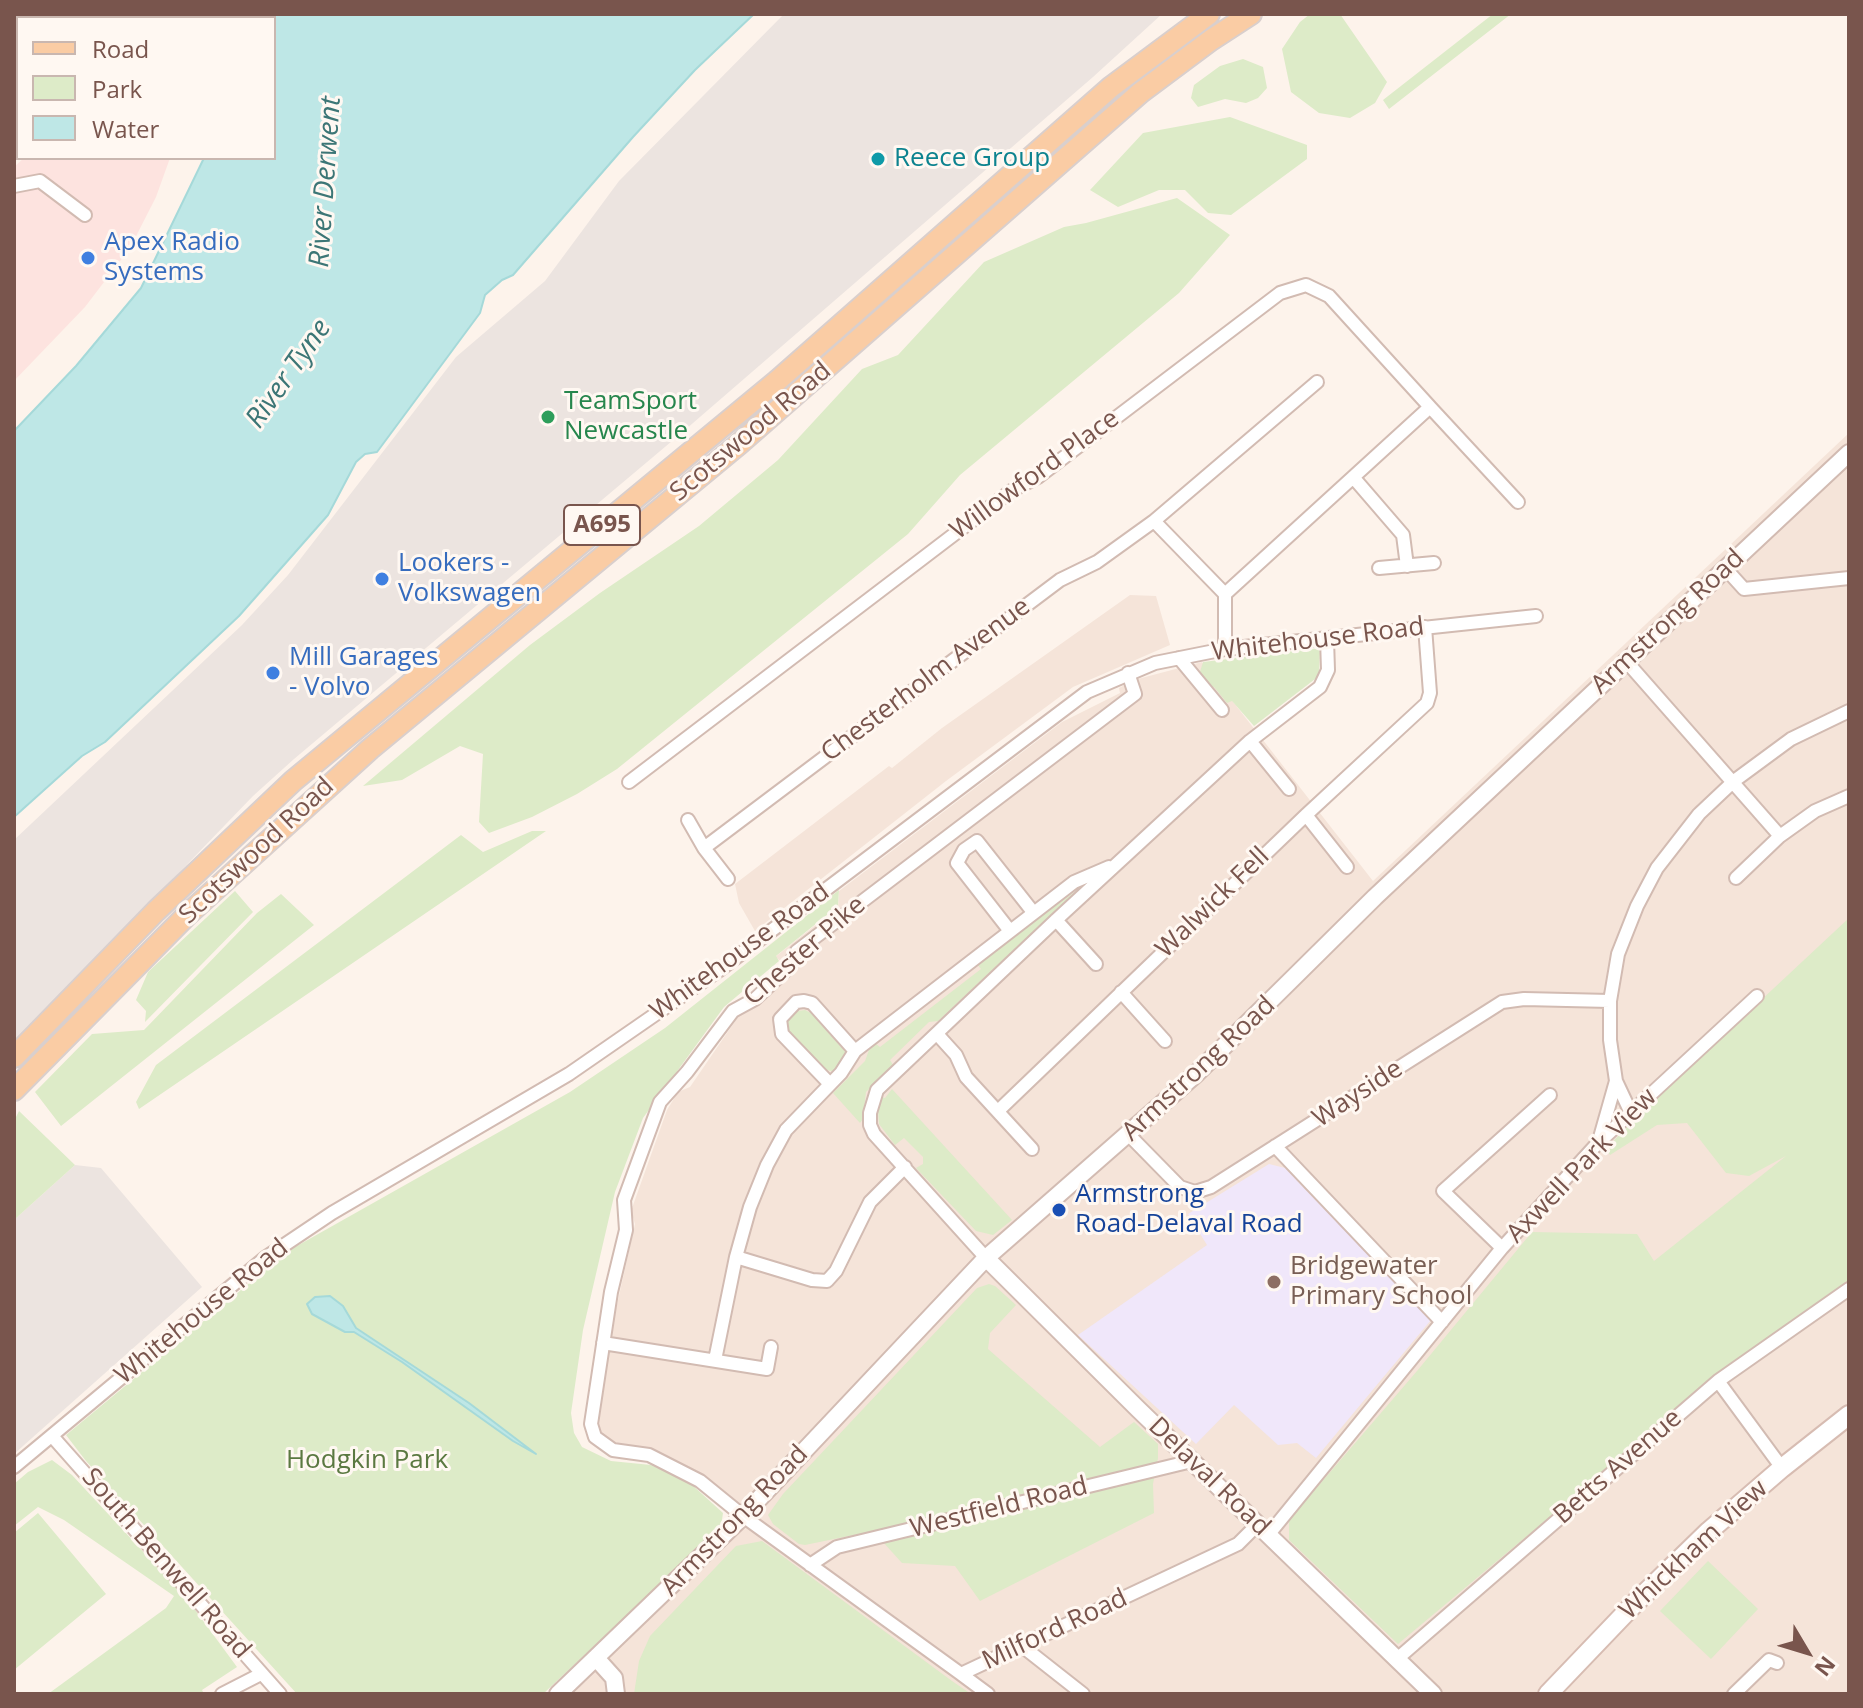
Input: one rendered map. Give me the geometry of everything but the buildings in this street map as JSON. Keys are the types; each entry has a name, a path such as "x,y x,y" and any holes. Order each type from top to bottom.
{"main road":[{"name":"Scotswood Road","path":"14,1057 156,911 293,781 777,381 1111,87 1209,14"},
{"name":"Scotswood Road","path":"14,1090 187,915 370,749 759,427 1130,101 1178,63 1251,14"},
{"name":"Whickham View","path":"1548,1694 1646,1591 1709,1531 1849,1415"}],"street":[{"path":"14,186 40,181 85,215"},
{"name":"Willowford Place","path":"629,782 1011,491 1038,477 1280,293 1306,285 1329,296 1518,502"},
{"name":"Chesterholm Avenue","path":"704,848 1060,580 1097,562 1154,521 1317,382"},
{"path":"1225,594 1430,407"},
{"name":"Armstrong Road","path":"558,1694 743,1516 986,1258 1196,1074 1375,897 1849,453"},
{"path":"1353,477 1403,535 1407,566"},
{"path":"1154,521 1225,594 1225,649"},
{"path":"1379,568 1434,563"},
{"path":"1725,568 1744,589 1849,578"},
{"name":"Whitehouse Road","path":"14,1467 265,1258 332,1213 569,1074 718,971 1087,692 1128,673 1225,649 1536,616"},
{"name":"Walwick Fell","path":"998,1111 1427,703 1430,693 1425,627"},
{"path":"986,1258 874,1134 870,1125 872,1100 884,1083 1250,741 1320,687 1328,670 1327,639"},
{"path":"1179,658 1222,710"},
{"path":"1626,661 1780,836"},
{"name":"Chester Pike","path":"743,1516 700,1481 649,1455 613,1450 595,1437 591,1424 611,1292 626,1230 624,1200 660,1102 733,1011 755,999 787,969 797,951 1135,694 1128,673"},
{"path":"1631,1113 1616,1081 1610,1040 1610,1001 1618,954 1637,906 1657,868 1699,814 1734,781 1791,739 1849,711"},
{"path":"1250,741 1289,789"},
{"path":"1736,878 1780,836 1815,811 1849,796"},
{"path":"1308,813 1347,867"},
{"path":"688,820 704,848 728,879"},
{"path":"1010,931 957,863 964,850 977,841 1033,912"},
{"path":"715,1360 736,1257 750,1207 786,1130 850,1063 855,1051 1074,882 1120,863"},
{"path":"1056,920 1096,964"},
{"path":"1121,992 1165,1041"},
{"name":"Axwell Park View","path":"1263,1529 1502,1248 1597,1144 1757,996"},
{"name":"Wayside","path":"1129,1135 1180,1187 1195,1192 1211,1187 1502,1002 1524,999 1610,1001"},
{"path":"829,1083 782,1034 780,1019 796,1002 812,1003 855,1051"},
{"path":"937,1034 956,1055 966,1077 1032,1149"},
{"path":"1597,1144 1616,1081"},
{"path":"1502,1248 1443,1191 1550,1095"},
{"path":"1275,1146 1442,1322"},
{"path":"736,1257 812,1280 827,1281 836,1271 870,1202 905,1167"},
{"name":"Delaval Road","path":"986,1258 1433,1694"},
{"name":"Betts Avenue","path":"1397,1659 1718,1381 1849,1289"},
{"path":"603,1343 767,1369 771,1347"},
{"path":"1718,1381 1782,1468"},
{"name":"South Benwell Road","path":"52,1436 280,1694"},
{"name":"Westfield Road","path":"810,1565 837,1547 1192,1461"},
{"name":"Milford Road","path":"743,1516 961,1674 1238,1544 1263,1529"},
{"path":"1022,1646 1083,1694"},
{"path":"596,1658 614,1678 616,1694"},
{"path":"1734,1694 1769,1660 1777,1663"},
{"path":"222,1694 261,1674"},
{"path":"961,1674 988,1694"}],"shaded area":[{"path":"784,14 1162,14 678,436 294,759 253,796 14,1044 14,840 242,625 288,575 456,357 545,281 619,181"},
{"path":"22,160 169,160 156,197 130,248 85,307 14,381 14,167"},
{"path":"1849,433 1849,1694 559,1694 739,1512 703,1478 650,1449 615,1443 601,1437 597,1427 612,1327 635,1224 631,1211 667,1110 678,1092 690,1087 740,1014 750,1009 794,970 775,957 838,907 839,891 1062,722 1120,693 1119,688 1134,680 1202,662 1373,881"},
{"path":"1130,595 1156,596 1170,645 1073,687 946,781 755,931 739,903 735,884 889,766 892,768 942,728"},
{"name":"Bridgewater Primary School","path":"1269,1164 1285,1168 1431,1320 1316,1458 1297,1443 1278,1445 1234,1405 1196,1444 1078,1335 1207,1245 1188,1214"},
{"path":"75,1165 101,1168 202,1287 14,1454 14,1220"}],"green space":[{"path":"153,14 230,14 230,16 151,16"},
{"path":"1310,14 1340,14 1387,82 1375,103 1350,118 1319,113 1291,92 1282,49 1300,22"},
{"path":"1493,14 1511,14 1389,109 1383,100"},
{"path":"16,51 14,115 14,52"},
{"path":"1243,59 1263,67 1267,88 1258,98 1246,103 1225,99 1198,107 1191,98 1194,85 1220,66"},
{"path":"1230,117 1307,145 1307,159 1231,215 1208,213 1185,190 1159,190 1118,207 1090,190 1143,133"},
{"path":"1177,198 1230,235 1179,293 960,475 908,534 617,769 532,817 489,833 479,822 483,754 460,746 402,780 363,786 530,645 699,526 778,460 862,369 898,355 984,262 1064,227"},
{"path":"1320,648 1319,676 1254,726 1232,701 1227,703 1199,675 1203,662"},
{"path":"532,831 546,831 139,1109 136,1102 156,1065 461,835 483,852"},
{"name":"Hodgkin Park","path":"839,890 838,906 776,956 779,961 724,1007 643,1118 615,1192 583,1330 571,1413 574,1433 582,1447 611,1461 651,1465 690,1483 723,1513 721,1527 543,1694 297,1694 66,1435 288,1251 570,1092 665,1028"},
{"path":"1077,890 938,1021 929,1022 890,1060 893,1065 866,1092 860,1123 833,1093 865,1061 869,1050 876,1044 880,1047 981,969 977,964"},
{"path":"235,891 253,912 145,1022 146,1011 136,1000 148,972"},
{"path":"281,894 314,925 61,1126 35,1092 92,1034 144,1030 257,913"},
{"path":"1849,918 1849,1281 1718,1376 1398,1644 1289,1540 1289,1520 1532,1232 1637,1234 1654,1261 1786,1156 1749,1176 1726,1173 1687,1123 1657,1125 1610,1155 1606,1149 1637,1116"},
{"path":"805,1010 848,1055 835,1072 823,1069 786,1030 785,1024 798,1011"},
{"path":"892,1089 1012,1220 993,1235 976,1231 916,1168 923,1164 923,1157 904,1138 895,1145 879,1124 878,1110 882,1097 885,1098"},
{"path":"19,1111 75,1165 14,1220 14,1121"},
{"path":"989,1284 1016,1305 990,1333 988,1349 1100,1447 1134,1422 1158,1444 1153,1484 1154,1513 980,1601 955,1566 902,1563 873,1531 805,1545 799,1544 773,1524 768,1515 783,1494 977,1288"},
{"path":"52,1460 72,1475 187,1599 237,1667 202,1690 204,1694 48,1694 166,1608 174,1596 64,1520 38,1507 14,1526 14,1484 28,1472"},
{"path":"38,1513 106,1594 14,1670 14,1533"},
{"path":"762,1541 971,1694 634,1694 639,1661 650,1636 736,1546"},
{"path":"1708,1561 1758,1609 1711,1659 1660,1611"}],"water":[{"path":"754,14 695,70 633,137 513,275 485,295 480,313 377,452 365,454 356,462 328,515 239,616 105,742 82,756 14,817 14,431 76,366 141,288 203,160 276,160 276,16 244,16"},
{"path":"330,1296 343,1306 356,1328 469,1403 536,1454 354,1332 345,1332 312,1314 307,1304 315,1297"}],"place":[{"name":"Reece Group","path":"878,159"},
{"name":"Apex Radio Systems","path":"88,258"},
{"name":"TeamSport Newcastle","path":"548,417"},
{"name":"Lookers - Volkswagen","path":"382,579"},
{"name":"Mill Garages - Volvo","path":"273,673"},
{"name":"Armstrong Road-Delaval Road","path":"1059,1210"},
{"name":"Bridgewater Primary School","path":"1274,1282"}],"water label":[{"name":"River Derwent","path":"326,182"},
{"name":"River Tyne","path":"289,374"}]}
